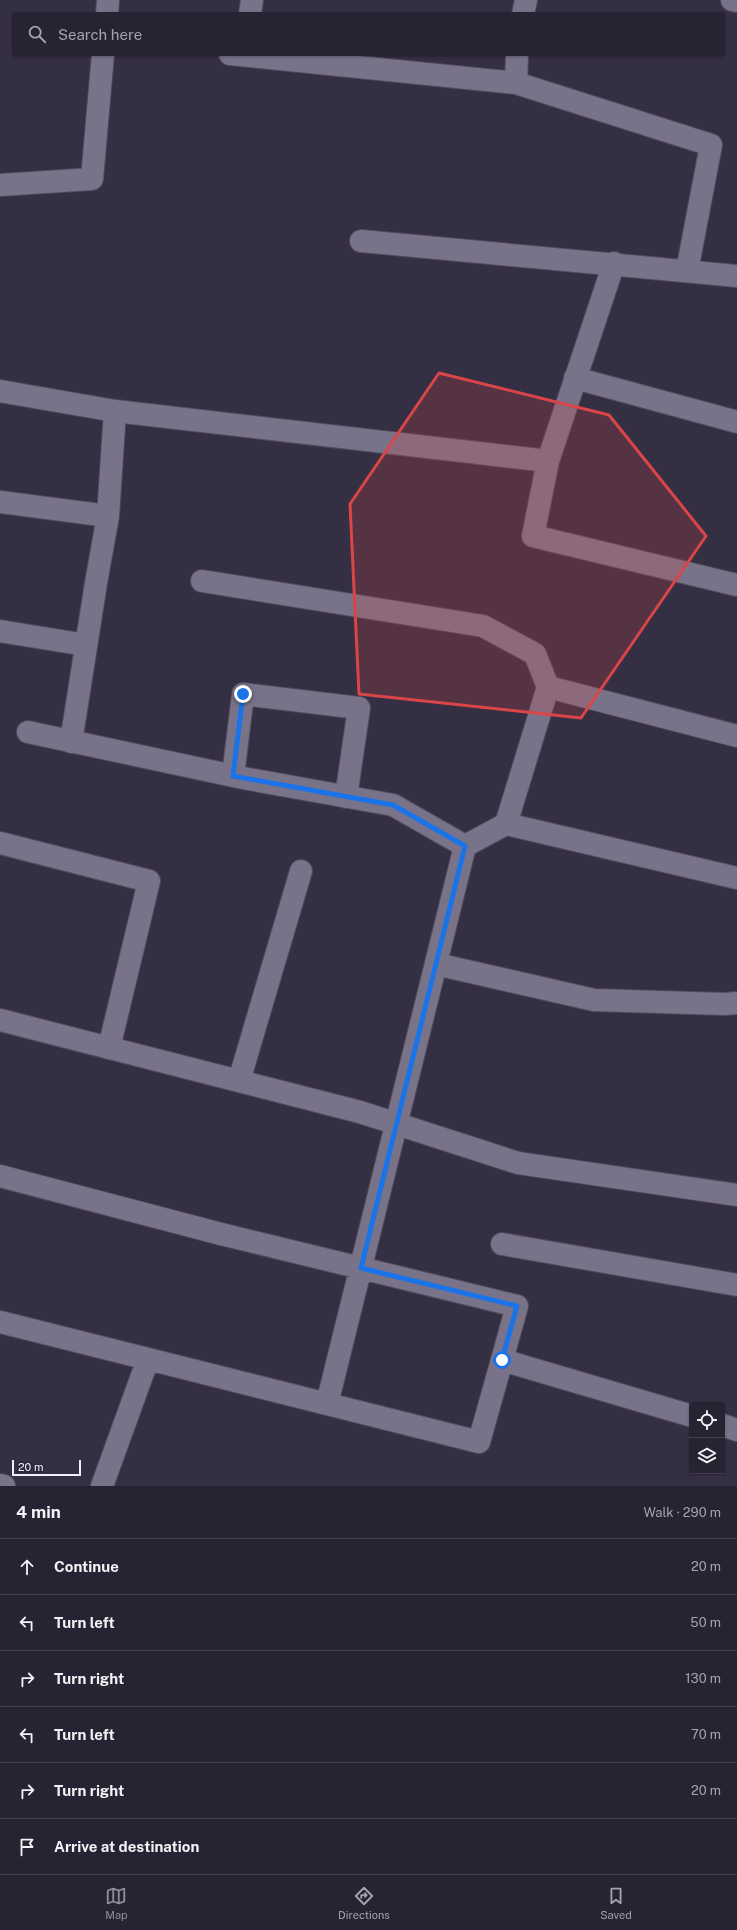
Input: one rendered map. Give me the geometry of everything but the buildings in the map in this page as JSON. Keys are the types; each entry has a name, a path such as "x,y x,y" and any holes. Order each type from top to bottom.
{"street":[{"path":"107,12 108,0"},
{"path":"250,12 252,0"},
{"path":"523,12 526,0"},
{"path":"732,0 737,1"},
{"path":"0,185 92,179 103,56"},
{"path":"257,56 516,84 711,145 687,270"},
{"path":"516,84 517,56"},
{"path":"361,241 614,263 737,276"},
{"path":"614,263 548,461 533,536 737,585"},
{"path":"575,378 737,422"},
{"path":"0,391 115,411 548,461"},
{"path":"71,742 108,516 115,411"},
{"path":"0,502 108,516"},
{"path":"202,581 483,626 535,654 548,687 506,824"},
{"path":"0,631 86,645"},
{"path":"548,687 737,736"},
{"path":"233,776 243,694 359,708 346,797"},
{"path":"28,732 233,776 393,805 465,846"},
{"path":"327,1404 465,846 506,824 737,878"},
{"path":"0,843 149,881 109,1048"},
{"path":"239,1081 301,871"},
{"path":"436,964 594,1000 725,1004 737,1003"},
{"path":"0,1020 360,1112 518,1164 737,1195"},
{"path":"0,1176 517,1306 479,1442 0,1322"},
{"path":"502,1244 737,1285"},
{"path":"102,1486 148,1359"},
{"path":"502,1360 689,1415"},
{"path":"725,1426 737,1430"},
{"path":"0,1485 4,1486"}],"highlighted area":[{"path":"439,373 609,415 706,536 581,718 359,694 350,504"}],"route":[{"path":"243,694 233,776 393,805 465,846 361,1268 517,1306 502,1360"}]}
